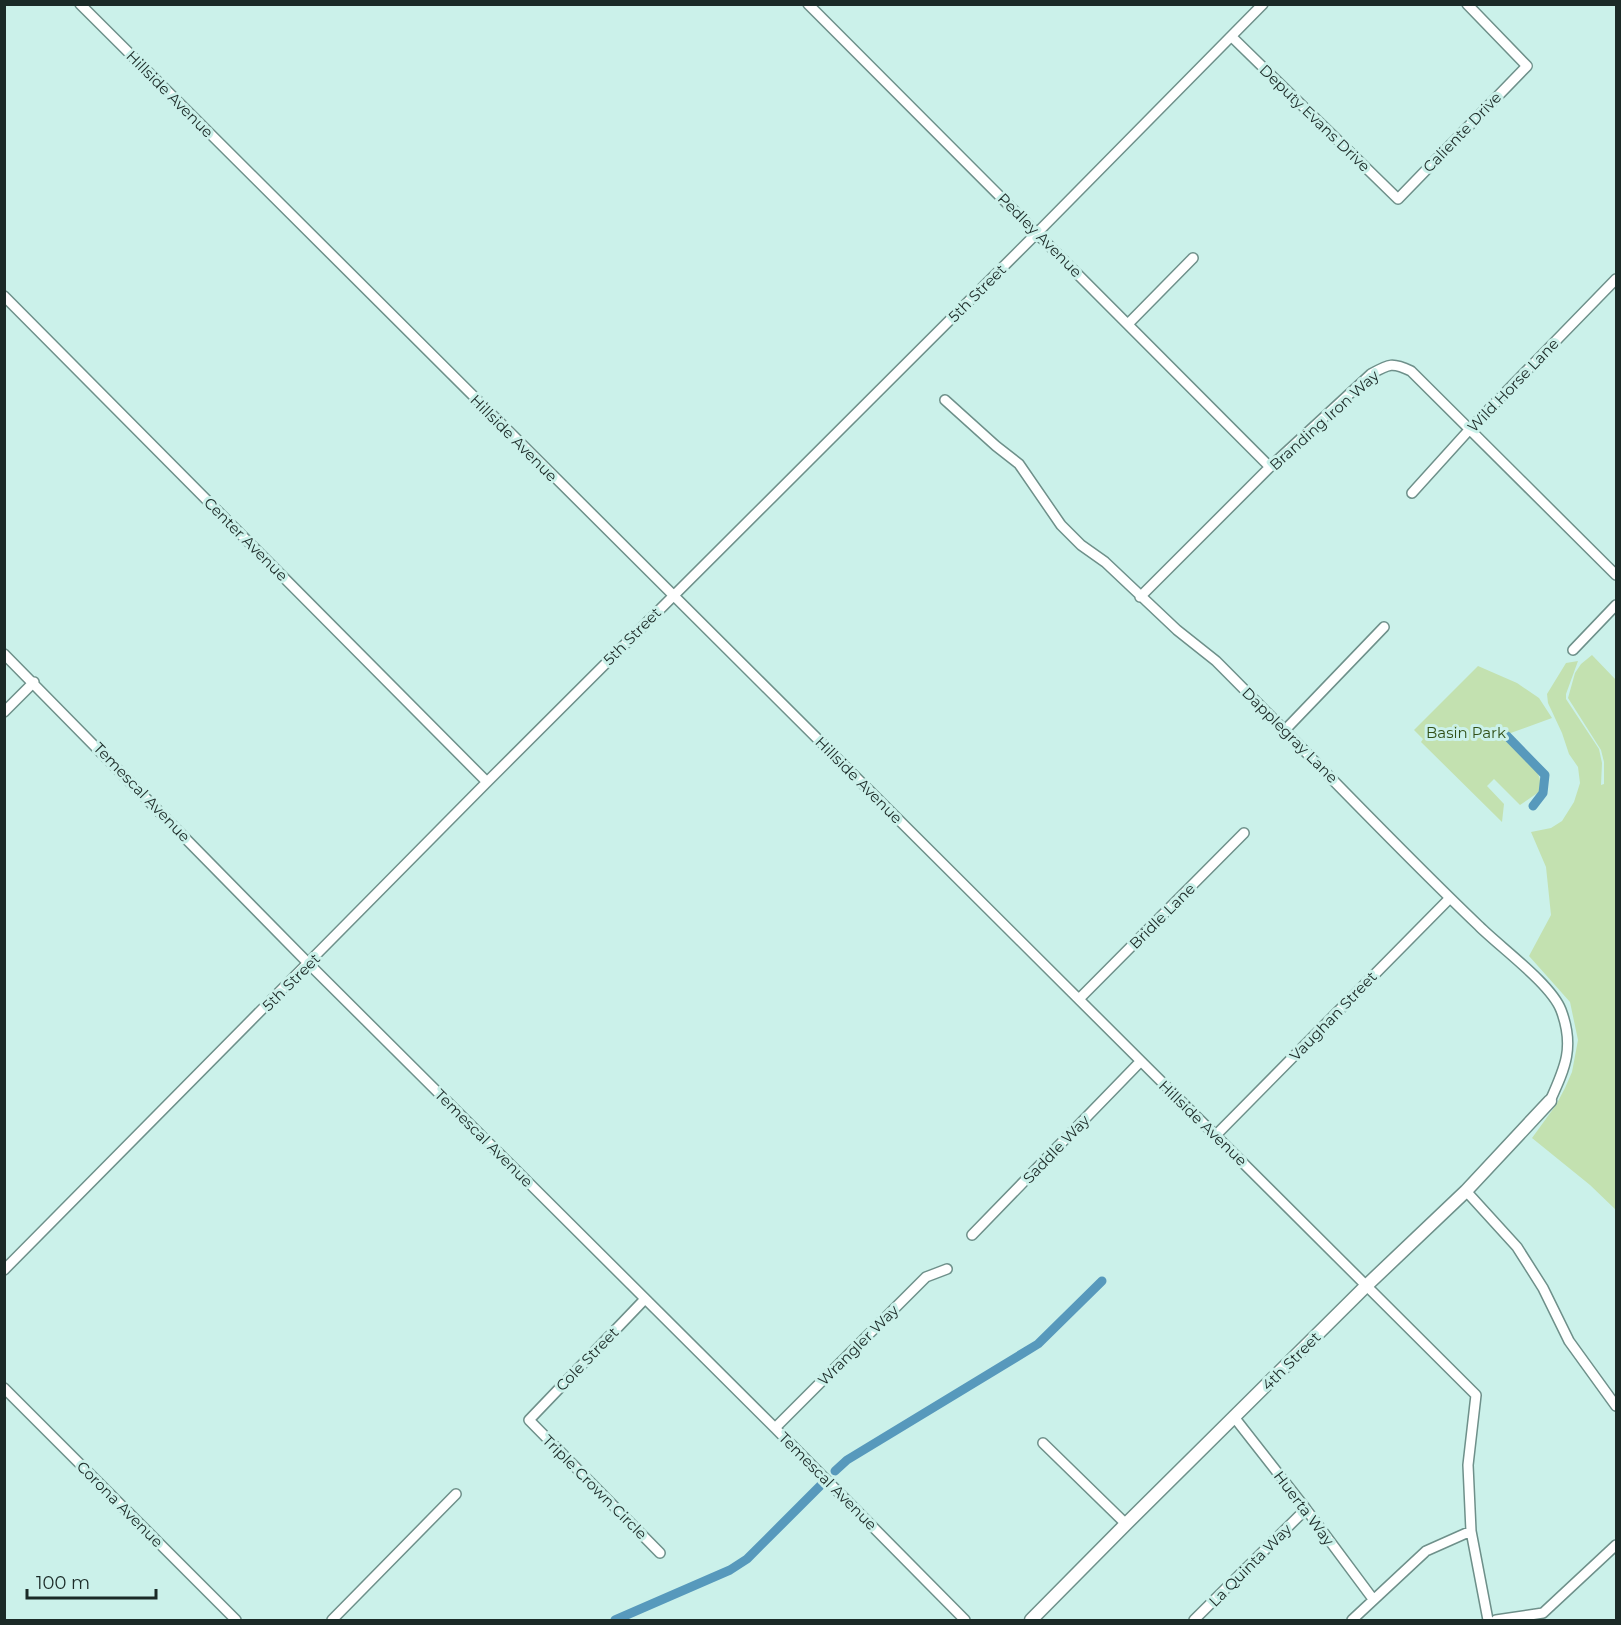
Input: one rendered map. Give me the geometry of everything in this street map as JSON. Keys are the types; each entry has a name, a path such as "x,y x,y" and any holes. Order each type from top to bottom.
{"street":[{"name":"Hillside Avenue","path":"80,4 1140,1062 1216,1135 1365,1287 1476,1395 1468,1465 1470,1531 1488,1620"},
{"name":"Pedley Avenue","path":"808,4 1270,467"},
{"name":"5th Street","path":"4,1270 1263,4"},
{"name":"Caliente Drive","path":"1398,199 1527,66 1467,4"},
{"name":"Deputy Evans Drive","path":"1232,37 1398,199"},
{"path":"1128,324 1193,258"},
{"name":"Wild Horse Lane","path":"1413,493 1469,430 1617,279"},
{"name":"Center Avenue","path":"4,296 487,782"},
{"name":"Branding Iron Way","path":"1140,597 1270,467 1371,374 1388,364 1398,365 1411,371 1617,575"},
{"name":"Dapplegray Lane","path":"945,400 1019,464 1061,525 1081,545 1105,562 1140,597 1216,661 1479,927 1541,982 1560,1008 1568,1038 1566,1067 1550,1101"},
{"path":"1573,650 1617,605"},
{"path":"1285,730 1384,627"},
{"name":"Temescal Avenue","path":"4,654 309,964 965,1620"},
{"path":"4,712 34,682"},
{"name":"Bridle Lane","path":"1079,999 1244,833"},
{"name":"Vaughan Street","path":"1216,1135 1450,898"},
{"name":"Saddle Way","path":"972,1235 1140,1062"},
{"name":"4th Street","path":"1031,1620 1365,1287 1466,1191 1550,1101"},
{"path":"1466,1191 1517,1247 1543,1287 1569,1341 1617,1406"},
{"name":"Wrangler Way","path":"775,1428 926,1277 947,1269"},
{"name":"Cole Street","path":"529,1420 645,1299"},
{"name":"Corona Avenue","path":"4,1388 236,1620"},
{"name":"Huerta Way","path":"1234,1417 1373,1599"},
{"name":"Triple Crown Circle","path":"529,1420 660,1553"},
{"path":"1043,1443 1126,1524"},
{"path":"332,1620 456,1494"},
{"name":"La Quinta Way","path":"1194,1620 1306,1509"},
{"path":"1352,1620 1426,1551 1470,1531"},
{"path":"1496,1620 1543,1613 1617,1545"}],"green space":[{"path":"1592,655 1616,680 1616,1210 1590,1185 1532,1138 1556,1105 1565,1088 1572,1072 1578,1040 1570,1002 1529,956 1551,915 1546,867 1531,832 1551,828 1562,821 1574,802 1580,783 1578,767 1569,754 1548,703 1547,694 1566,663 1578,661 1566,699 1599,749 1602,763 1601,785 1604,784 1604,762 1601,750 1568,698 1575,673 1581,664"},
{"name":"Basin Park","path":"1478,666 1517,683 1539,698 1552,718 1505,735 1504,740 1524,756 1535,769 1540,784 1539,792 1520,805 1494,779 1487,786 1504,804 1502,822 1421,742 1423,739 1414,730"}],"waterway":[{"path":"1507,736 1545,775 1543,793 1533,806"},
{"path":"835,1471 847,1460 1038,1344 1102,1281"},
{"path":"615,1620 730,1570 747,1559 820,1486"}]}
